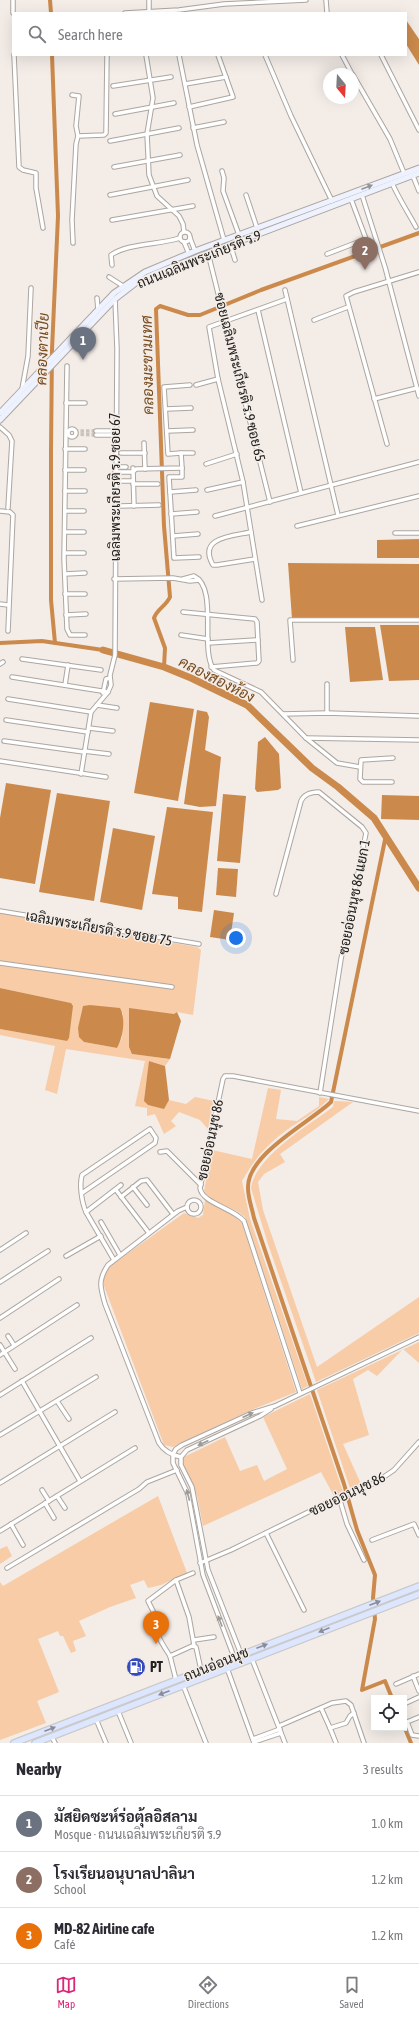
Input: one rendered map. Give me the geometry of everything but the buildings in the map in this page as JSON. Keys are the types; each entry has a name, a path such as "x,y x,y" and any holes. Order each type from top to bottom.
{"main road":[{"name":"ถนนเฉลิมพระเกียรติ ร.9","path":"65,348 98,310 123,286 146,272 193,255 208,252 362,195 392,183 419,168"},
{"name":"ถนนเฉลิมพระเกียรติ ร.9","path":"0,420 38,376 115,299 145,278 224,240 405,175 413,176 419,173"},
{"name":"ถนนเฉลิมพระเกียรติ ร.9","path":"0,413 38,376"},
{"name":"ถนนอ่อนนุช","path":"14,1743 419,1586"},
{"name":"ถนนอ่อนนุช","path":"35,1743 419,1594"},
{"path":"241,1654 245,1662"},
{"path":"234,1657 238,1664"}],"street":[{"path":"13,0 13,12"},
{"path":"149,0 149,11"},
{"path":"219,0 219,5"},
{"path":"138,12 273,1 306,0"},
{"path":"326,0 327,12"},
{"path":"14,56 19,167 23,170 36,173 36,188 44,228"},
{"path":"78,136 104,135 106,133 107,56"},
{"path":"146,56 152,107 147,134 147,161 152,187 164,204 183,224 184,232"},
{"path":"179,56 193,128 224,240"},
{"path":"189,107 232,98 233,96 218,56"},
{"path":"265,56 291,116 332,201"},
{"path":"343,56 350,68"},
{"path":"382,56 419,130"},
{"path":"113,86 171,77"},
{"path":"185,84 226,77"},
{"path":"359,85 390,139 405,175"},
{"path":"72,95 79,96 76,126 78,136 72,220 73,243"},
{"path":"115,114 174,103"},
{"path":"193,128 224,122"},
{"path":"110,141 179,128"},
{"path":"114,167 180,155"},
{"path":"222,170 224,178 223,191 239,235"},
{"path":"413,176 419,191"},
{"path":"110,195 188,180"},
{"path":"392,183 416,227"},
{"path":"246,195 257,228"},
{"path":"362,195 380,250 419,396"},
{"path":"327,254 366,239 351,199"},
{"path":"112,220 193,206"},
{"path":"180,238 180,234 184,232"},
{"path":"184,232 188,232 193,255"},
{"path":"180,238 193,255"},
{"path":"112,265 111,255 122,248 164,243 180,238"},
{"path":"184,242 190,238"},
{"path":"230,244 235,260"},
{"name":"ซอยเฉลิมพระเกียรติ ร.9 ซอย 65","path":"208,252 270,502"},
{"path":"387,444 346,300 348,294 419,272"},
{"path":"109,277 123,286"},
{"path":"22,390 28,356 31,288"},
{"path":"285,290 338,515"},
{"path":"97,298 98,310"},
{"name":"เฉลิมพระเกียรติ ร.9 ซอย 67","path":"110,677 115,655 114,579 117,349 115,299"},
{"path":"262,600 248,507 237,454 218,379 209,327 287,299"},
{"path":"314,320 348,307"},
{"path":"258,310 301,494"},
{"path":"67,366 65,449 66,511 64,553 66,615 68,634 85,635"},
{"path":"196,385 218,379"},
{"path":"190,385 164,387 168,454 193,453"},
{"path":"374,399 417,388"},
{"path":"66,403 85,403"},
{"path":"166,409 191,408"},
{"path":"0,426 9,435 12,441 8,508"},
{"path":"167,431 193,430"},
{"path":"96,433 115,433"},
{"path":"144,443 145,469"},
{"path":"65,449 85,449"},
{"path":"121,453 145,453"},
{"path":"181,453 182,477 169,477 174,558 200,557"},
{"path":"206,464 237,454"},
{"path":"215,516 419,462"},
{"path":"115,467 126,467"},
{"path":"115,472 145,469 182,468"},
{"path":"65,470 84,470"},
{"path":"134,470 134,506"},
{"path":"120,481 158,484"},
{"path":"208,490 243,482"},
{"path":"170,492 196,490"},
{"path":"66,491 85,491"},
{"path":"297,526 419,496"},
{"path":"120,506 159,506"},
{"path":"0,511 10,512 13,515 8,631"},
{"path":"66,511 84,511"},
{"path":"171,514 197,512"},
{"path":"65,532 84,532"},
{"path":"252,532 218,540 212,543 210,547 211,562 213,565 217,565 255,559"},
{"path":"395,533 419,533"},
{"path":"173,536 198,534"},
{"path":"64,553 84,553"},
{"path":"65,574 85,573"},
{"path":"114,579 173,578 190,581 199,580 204,589 208,615 208,641 211,667 214,670 261,692 306,738 337,763 360,768"},
{"path":"65,594 85,594"},
{"path":"0,604 8,605"},
{"path":"183,612 255,619 258,626 259,661 257,663 211,667"},
{"path":"66,615 86,614"},
{"path":"293,660 290,620 419,620"},
{"path":"181,635 208,641 258,640"},
{"path":"22,659 101,670"},
{"path":"65,685 68,665"},
{"path":"12,677 108,692"},
{"path":"104,696 103,691 106,680 110,677"},
{"path":"81,774 91,712 108,692 111,685 110,677"},
{"path":"327,684 327,713"},
{"path":"8,699 91,712"},
{"path":"97,705 117,708"},
{"path":"283,714 327,713 419,716"},
{"path":"6,720 88,730 113,731"},
{"path":"306,738 419,740"},
{"path":"4,741 109,754"},
{"path":"392,782 363,782 360,779 360,762 363,758 393,758"},
{"path":"0,762 106,778"},
{"name":"ซอยอ่อนนุช 86 แยก 1","path":"276,894 303,796 319,792 362,827 366,833 341,959 320,1093"},
{"name":"เฉลิมพระเกียรติ ร.9 ซอย 75","path":"0,911 199,944"},
{"path":"0,963 172,987"},
{"name":"ซอยอ่อนนุช 86","path":"300,1393 244,1221 232,1211 205,1198 201,1193 200,1185 222,1082 225,1076 232,1076 419,1111"},
{"path":"82,1193 155,1143 156,1138 151,1130 146,1130 82,1176 82,1193 86,1212 114,1260"},
{"path":"160,1152 167,1151 200,1185"},
{"path":"121,1197 140,1181 147,1180 173,1214"},
{"path":"86,1212 121,1185"},
{"path":"133,1187 147,1205"},
{"path":"116,1190 149,1233"},
{"name":"ซอยอ่อนนุช 86","path":"181,1457 173,1455 162,1449 158,1443 105,1304 100,1280 105,1269 114,1260 173,1214 187,1207 188,1203 192,1200 197,1200 201,1205 200,1212 195,1214 190,1213 187,1207"},
{"path":"101,1222 120,1255"},
{"path":"0,1250 26,1233"},
{"path":"66,1256 101,1236"},
{"path":"0,1282 48,1251"},
{"path":"0,1318 59,1279"},
{"path":"0,1354 77,1305"},
{"path":"8,1336 14,1345"},
{"path":"241,1654 210,1576 192,1487 181,1464 181,1457 187,1450 260,1416 300,1393 419,1337"},
{"path":"0,1395 91,1338"},
{"path":"0,1345 15,1369"},
{"path":"0,1435 96,1377"},
{"path":"22,1381 80,1482"},
{"path":"57,1401 69,1419"},
{"path":"234,1657 203,1575 188,1494 173,1463 173,1455 176,1449 182,1445 252,1413 275,1406"},
{"path":"0,1483 115,1412"},
{"name":"ซอยอ่อนนุช 86","path":"200,1562 206,1562 341,1496 352,1493 384,1477 419,1442"},
{"path":"0,1531 135,1448"},
{"path":"7,1568 139,1489 147,1482 177,1470"},
{"path":"42,1490 49,1501"},
{"path":"57,1496 65,1508"},
{"path":"341,1496 347,1524 364,1560"},
{"path":"45,1503 54,1518"},
{"path":"11,1524 23,1546"},
{"path":"372,1540 414,1524 419,1535"},
{"path":"266,1533 304,1610"},
{"path":"176,1680 170,1656 161,1641 152,1618 154,1613 148,1601 176,1580 192,1574"},
{"path":"176,1580 194,1640 201,1670"},
{"path":"194,1640 214,1637"},
{"path":"170,1656 194,1645"},
{"path":"252,1659 285,1743"},
{"path":"227,1668 254,1741 332,1703 346,1701 351,1705 364,1743"},
{"path":"396,1684 419,1674"},
{"path":"413,1676 419,1691"},
{"path":"183,1685 206,1743"},
{"path":"407,1703 419,1697"},
{"path":"321,1708 336,1743"},
{"path":"118,1710 131,1743"},
{"path":"330,1728 346,1723 350,1716 354,1713"},
{"path":"419,1717 407,1722 412,1735 419,1736"},
{"path":"96,1719 106,1743"},
{"path":"52,1736 55,1743"}],"shaded area":[{"path":"407,21 419,39 419,65 407,46"},
{"path":"419,539 419,558 377,558 377,540"},
{"path":"288,563 419,564 419,619 292,619"},
{"path":"380,625 419,625 419,680 389,681"},
{"path":"345,627 375,627 383,680 350,682"},
{"path":"150,702 194,709 178,801 134,793"},
{"path":"197,710 207,712 209,717 205,750 221,757 216,806 200,807 184,804"},
{"path":"265,737 279,754 281,788 278,790 257,792 255,789 258,742"},
{"path":"6,783 51,790 35,884 0,878 0,818"},
{"path":"57,793 110,801 94,901 39,892"},
{"path":"223,794 246,796 240,863 217,861"},
{"path":"382,795 419,796 419,820 381,819"},
{"path":"167,807 213,812 202,912 178,909 178,897 152,894"},
{"path":"113,828 155,836 142,910 100,902"},
{"path":"218,868 238,869 236,897 216,895"},
{"path":"214,910 234,913 230,940 210,937"},
{"path":"0,913 197,947 201,950 193,1015 177,1012 132,1054 170,1059 165,1066 149,1061 148,1105 164,1108 169,1100 186,1104 195,1097 214,1101 208,1129 200,1120 179,1112 171,1121 176,1126 164,1134 155,1114 147,1116 147,1108 135,1106 145,1061 66,1049 57,1094 45,1090 55,1046 0,1035 0,1029 67,1041 71,1003 0,988","holes":["90,1005 123,1013 122,1038 117,1048 84,1042"]},
{"path":"0,988 71,1003 73,1006 69,1038 67,1041 0,1029"},
{"path":"90,1005 120,1008 123,1017 123,1028 121,1039 117,1048 84,1042 79,1037 78,1028 83,1006"},
{"path":"129,1008 174,1014 177,1012 181,1021 170,1059 132,1054 129,1047"},
{"path":"149,1061 165,1066 169,1100 164,1109 148,1105 144,1101"},
{"path":"268,1088 281,1090 276,1119 297,1121 319,1106 319,1097 329,1099 315,1111 284,1132 266,1148 258,1156 242,1181 250,1219 308,1386 302,1389 245,1217 235,1210 212,1199 204,1191 212,1150 252,1159"},
{"path":"334,1101 353,1102 280,1154 285,1162 264,1174 258,1182 263,1210 317,1367 419,1297 419,1333 316,1382 268,1244 251,1188 255,1176 262,1165 273,1153 297,1133 333,1107"},
{"path":"205,1200 227,1211 242,1223 296,1392 254,1409 173,1447 164,1445 104,1286 103,1275 109,1267 184,1213 198,1218 203,1215"},
{"path":"419,1342 419,1363 403,1349"},
{"path":"402,1350 377,1376 368,1370 353,1379 369,1435 343,1444 361,1484 350,1488 317,1390"},
{"path":"310,1394 343,1492 334,1496 321,1472 203,1526 197,1496 182,1463 182,1458 225,1437 240,1471 257,1465 264,1481 287,1469 263,1417"},
{"path":"158,1496 187,1573 161,1585 148,1588 144,1580 130,1585 136,1598 110,1607 79,1621 86,1636 73,1641 76,1651 71,1653 63,1636 60,1636 58,1631 38,1639 59,1692 37,1701 46,1723 0,1740 0,1582 3,1586"},
{"path":"7,1546 12,1556 0,1564 0,1549"}],"waterway":[{"name":"คลองตาเปีย","path":"50,0 51,12"},
{"name":"คลองตาเปีย","path":"52,56 58,216 52,350 51,449 51,600 55,643"},
{"name":"คลองมะขามเทศ","path":"164,667 165,648 154,618 157,612 170,597 164,526 156,309 160,306 188,315 200,315 261,290 419,233"},
{"name":"คลองตาเปีย","path":"0,643 42,641 103,650"},
{"name":"คลองสองห้อง","path":"103,650 164,667 191,678 247,705 312,768 338,787 374,818 419,888"},
{"path":"386,835 331,1102 268,1151 257,1163 250,1175 248,1188 254,1218 344,1484 357,1530 375,1575 373,1598 375,1619 362,1690 385,1681 391,1695"},
{"path":"406,1731 411,1743"}],"tunnel":[{"path":"75,431 96,431"},
{"path":"75,434 96,435"}],"place":[{"name":"โรงเรียนอนุบาลปาลินา","path":"365,270"},
{"name":"มัสยิดซะห์ร่อตุ้ลอิสลาม","path":"83,360"},
{"name":"MD-82 Airline cafe","path":"156,1644"},
{"name":"PT","path":"136,1667"}]}
